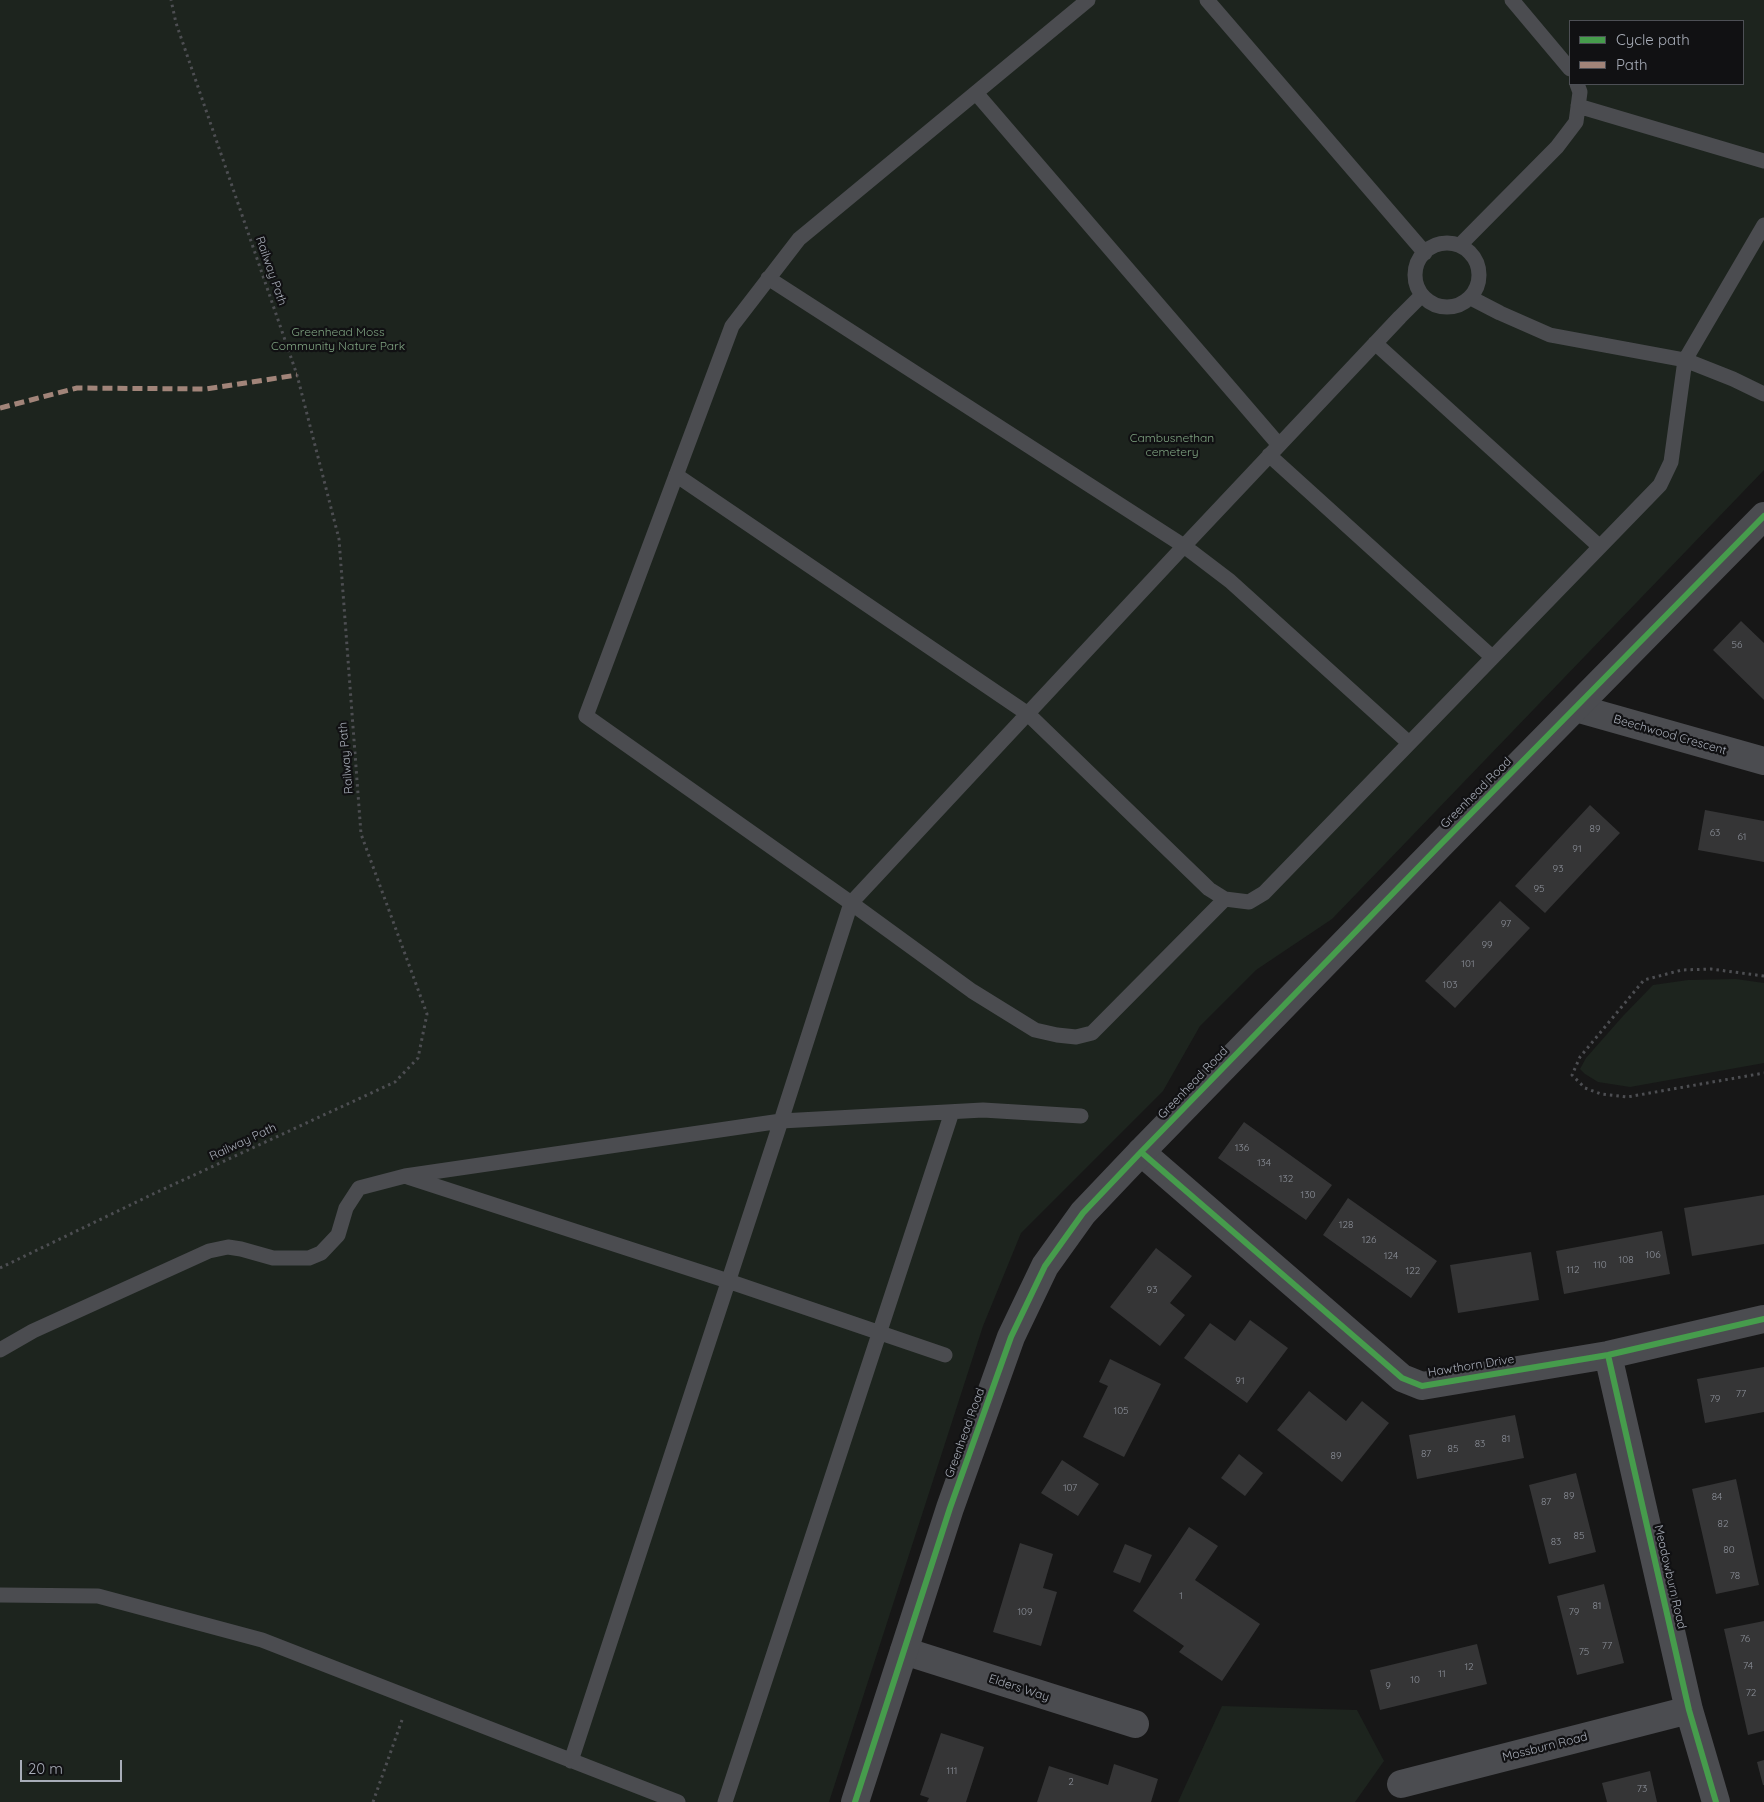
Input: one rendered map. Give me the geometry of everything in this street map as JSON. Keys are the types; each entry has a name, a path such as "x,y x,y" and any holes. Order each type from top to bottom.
{"street":[{"name":"Greenhead Road","path":"855,1802 950,1508 1011,1337 1045,1266 1083,1213 1141,1152 1764,516"},
{"name":"Beechwood Crescent","path":"1576,708 1764,761"},
{"name":"Hawthorn Drive","path":"1141,1152 1402,1378 1422,1386 1608,1355 1764,1319"},
{"name":"Meadowburn Road","path":"1608,1355 1689,1710 1716,1802"},
{"name":"Elders Way","path":"904,1651 1135,1724"},
{"name":"Mossburn Road","path":"1401,1784 1689,1710"}],"lane":[{"path":"1088,0 799,239 732,326 586,716 851,902 972,991 1035,1030 1076,1037 1092,1033 1225,899"},
{"path":"1207,0 1425,252"},
{"path":"1512,0 1569,68"},
{"path":"1460,245 1557,147 1576,122 1580,92 1577,85"},
{"path":"976,93 1274,450 1492,657"},
{"path":"1578,106 1764,161"},
{"path":"676,475 1028,714 1209,889 1225,899 1249,902 1264,894 1660,485 1671,462 1686,360 1764,225"},
{"path":"1445,242 1460,245 1473,254 1480,268 1479,284 1471,298 1458,306 1442,307 1428,301 1418,289 1415,274 1419,258 1430,248 1445,242"},
{"path":"768,278 1184,546 1230,581 1409,744"},
{"path":"572,1762 728,1281 782,1121 851,902 1274,450 1422,295"},
{"path":"1471,298 1550,335 1686,360 1764,394"},
{"path":"1375,343 1600,547"},
{"path":"0,1350 33,1332 208,1251 228,1248 241,1249 273,1258 309,1258 320,1252 338,1236 346,1208 359,1188 405,1176 782,1121 983,1110 1081,1116"},
{"path":"725,1802 952,1112"},
{"path":"405,1176 728,1281 946,1355"},
{"path":"0,1595 98,1596 262,1640 678,1802"}],"path":[{"path":"1764,976 1711,969 1682,970 1644,980 1580,1056 1572,1075 1585,1088 1601,1094 1627,1097 1764,1073"},
{"path":"373,1802 410,1698"}],"green space":[{"name":"Cambusnethan cemetery","path":"0,0 1764,0 1764,470 1332,919 1256,970 1200,1026 1163,1091 1021,1233 983,1326 829,1802 0,1802"},
{"path":"1736,979 1764,983 1764,1063 1630,1087 1598,1082 1580,1069 1586,1058 1653,985 1688,980"},
{"path":"1222,1706 1357,1710 1384,1761 1355,1802 1178,1802"}],"building":[{"path":"1741,621 1764,643 1764,700 1713,650"},
{"path":"1590,805 1620,833 1545,913 1515,886"},
{"path":"1705,810 1764,821 1764,862 1698,850"},
{"path":"1500,901 1530,928 1455,1008 1425,981"},
{"path":"1244,1122 1332,1185 1306,1220 1218,1158"},
{"path":"1764,1195 1764,1244 1692,1256 1684,1208"},
{"path":"1348,1198 1437,1261 1411,1298 1323,1235"},
{"path":"1662,1231 1670,1274 1564,1294 1556,1251"},
{"path":"1156,1248 1192,1276 1170,1303 1185,1315 1160,1346 1110,1307"},
{"path":"1531,1252 1539,1300 1458,1313 1450,1265"},
{"path":"1250,1320 1288,1348 1247,1403 1184,1358 1210,1323 1235,1341"},
{"path":"1110,1359 1161,1384 1124,1457 1083,1437 1108,1386 1099,1382"},
{"path":"1764,1367 1764,1412 1705,1423 1697,1379"},
{"path":"1309,1391 1346,1421 1362,1401 1389,1423 1342,1482 1277,1430"},
{"path":"1515,1415 1524,1458 1417,1479 1409,1435"},
{"path":"1239,1454 1263,1473 1245,1496 1221,1478"},
{"path":"1062,1460 1099,1484 1078,1516 1041,1493"},
{"path":"1576,1473 1596,1552 1549,1564 1529,1485"},
{"path":"1736,1479 1759,1585 1716,1594 1692,1489"},
{"path":"1189,1527 1218,1546 1195,1580 1260,1624 1222,1681 1179,1652 1184,1646 1133,1611"},
{"path":"1020,1543 1053,1554 1043,1588 1057,1592 1041,1646 993,1632"},
{"path":"1125,1544 1152,1555 1140,1583 1113,1572"},
{"path":"1604,1584 1624,1663 1577,1675 1557,1596"},
{"path":"1764,1621 1764,1731 1748,1735 1724,1629"},
{"path":"1477,1644 1487,1684 1380,1710 1370,1670"},
{"path":"941,1733 984,1747 966,1802 927,1802 929,1798 920,1795"},
{"path":"1764,1760 1764,1785 1763,1785 1757,1762"},
{"path":"1114,1764 1158,1779 1151,1802 1037,1802 1049,1766 1108,1785"},
{"path":"1650,1771 1657,1802 1607,1802 1602,1783"}],"marked path":[{"path":"0,408 77,388 206,389 297,375"}],"cycle path":[{"path":"855,1802 950,1508 1011,1337 1045,1266 1083,1213 1141,1152 1764,516"},
{"path":"1141,1152 1402,1378 1422,1386 1608,1355 1764,1319"},
{"path":"1608,1355 1689,1710 1716,1802"}],"park label":[{"name":"Greenhead Moss Community Nature Park","path":"338,339"}]}
